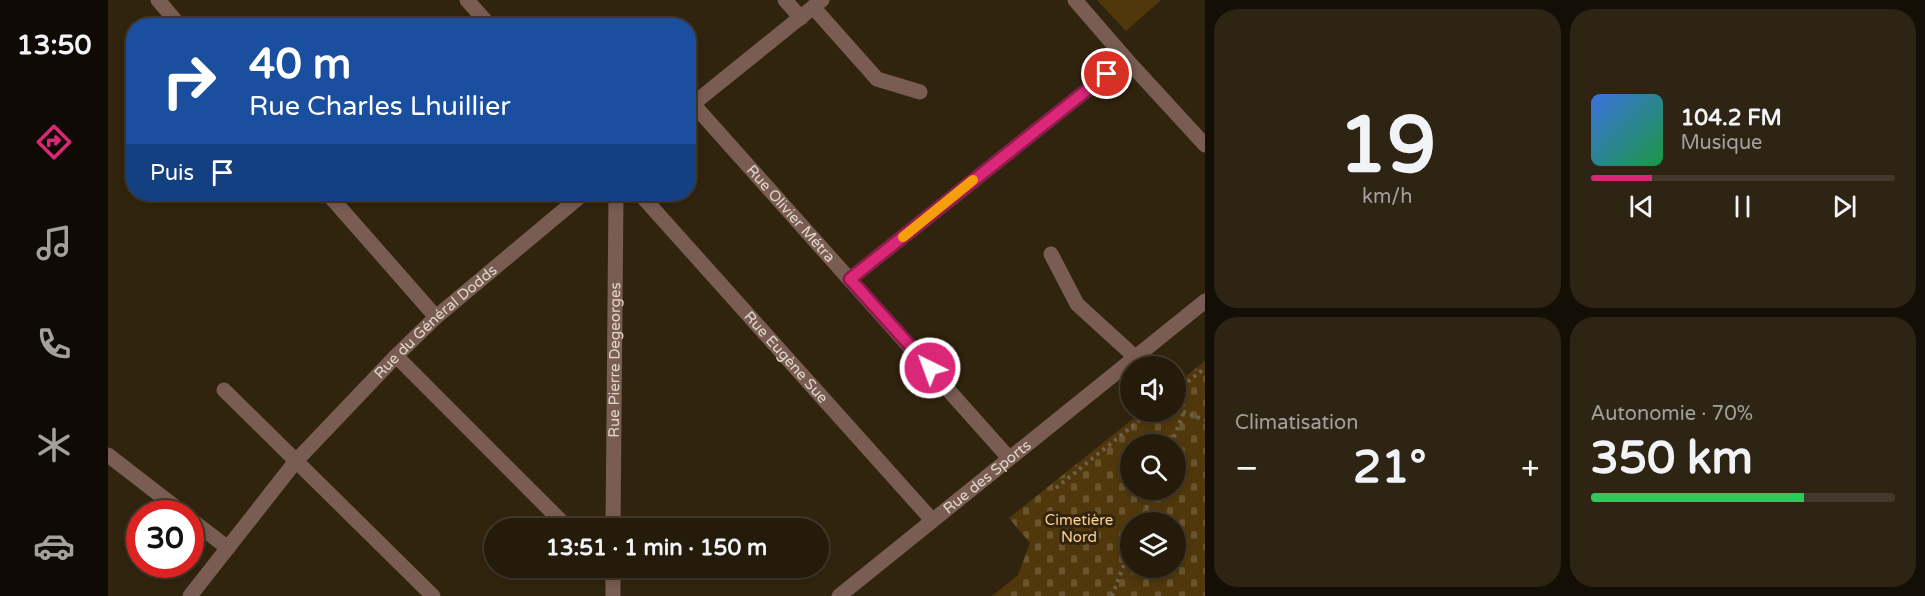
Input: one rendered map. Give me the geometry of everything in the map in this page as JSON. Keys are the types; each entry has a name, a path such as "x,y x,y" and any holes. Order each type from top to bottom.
{"street":[{"path":"158,0 173,18"},
{"path":"467,0 483,18"},
{"path":"784,0 801,18"},
{"path":"1075,0 1205,145"},
{"path":"696,102 818,4 877,79 920,92"},
{"path":"850,279 1126,59"},
{"name":"Rue Olivier Métra","path":"696,111 850,279 1009,458"},
{"path":"334,201 436,317"},
{"name":"Rue du Général Dodds","path":"198,593 228,548 296,461 396,356 436,317 575,201"},
{"name":"Rue Pierre Degeorges","path":"613,518 616,201"},
{"name":"Rue Eugène Sue","path":"646,201 932,520"},
{"path":"1051,254 1077,304 1135,356"},
{"name":"Rue des Sports","path":"1137,356 1205,301"},
{"path":"396,356 558,518"},
{"name":"Rue des Sports","path":"839,596 1120,370"},
{"path":"224,390 433,596"},
{"path":"108,455 166,500"},
{"path":"204,530 228,548"},
{"path":"612,578 613,596"}],"path":[{"path":"1186,383 1205,368"},
{"path":"1186,413 1205,420"},
{"path":"1056,488 1137,422"},
{"path":"1112,596 1120,575"}],"green space":[{"path":"1097,0 1161,0 1126,31"},
{"name":"Cimetière Nord","path":"1205,361 1205,596 992,596 1018,575 1030,543 1009,518 1129,422 1186,422 1186,376"}],"slow traffic":[{"path":"903,237 973,180"}],"route":[{"path":"930,368 850,279 1107,74"}]}
